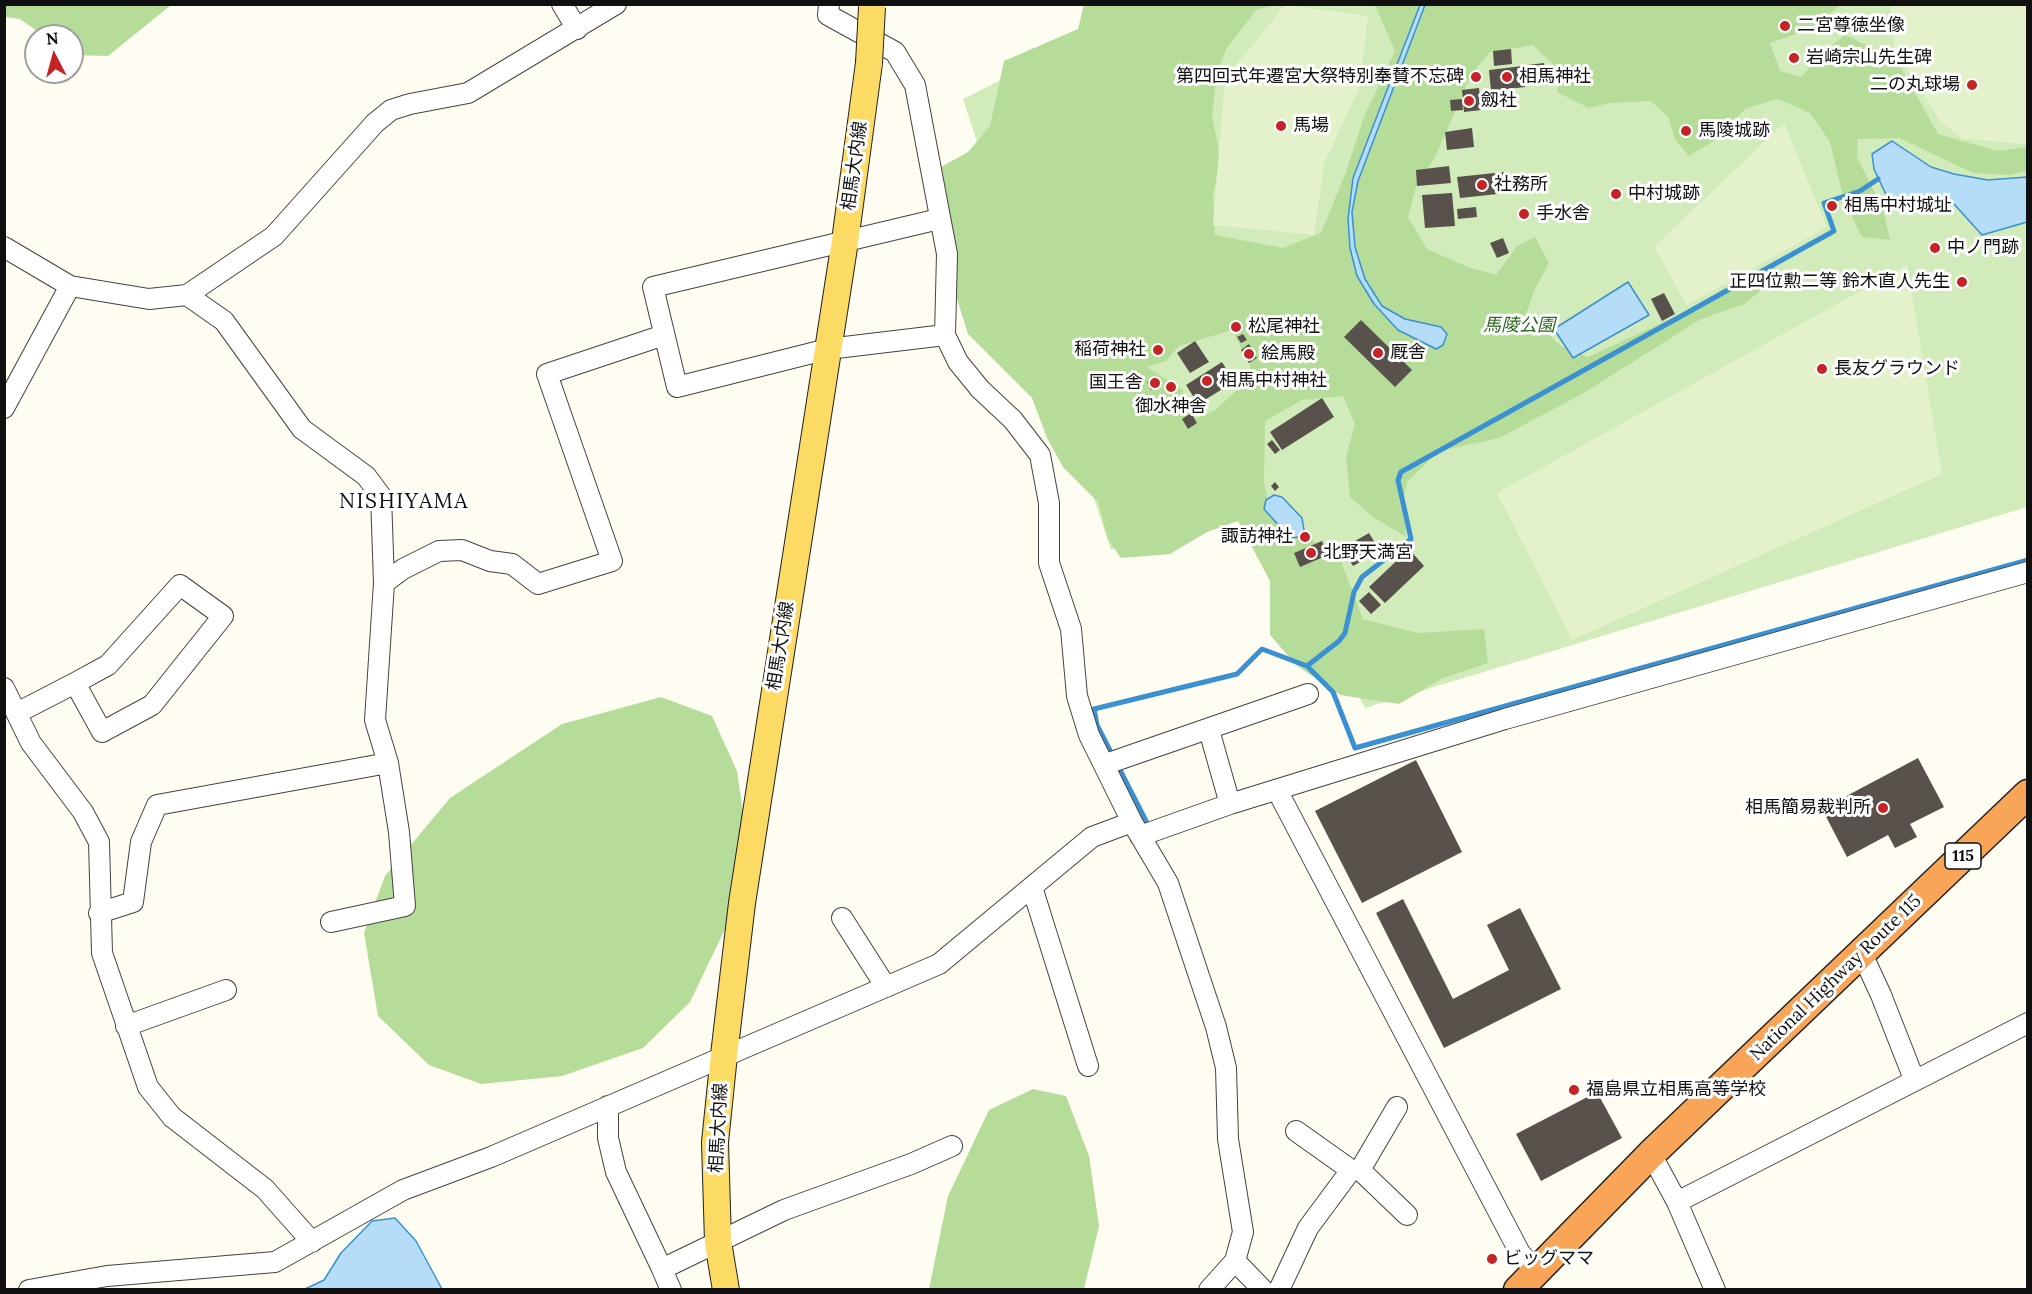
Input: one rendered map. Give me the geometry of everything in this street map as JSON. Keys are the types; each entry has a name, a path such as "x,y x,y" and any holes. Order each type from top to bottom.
{"highway":[{"name":"National Highway Route 115","path":"1527,1280 1651,1154 2028,794"}],"main road":[{"name":"相馬大内線","path":"726,1290 718,1242 715,1142 724,1055 744,891 845,241 869,63 872,6"}],"street":[{"path":"562,4 577,29"},
{"path":"829,4 828,15 895,52 915,86 947,254 945,335 958,362 980,390 1013,420 1040,455 1049,503 1049,563 1071,629 1077,696 1089,735 1106,764 1136,829 1168,883 1216,1027 1226,1068 1228,1139 1243,1232 1234,1261 1209,1290"},
{"path":"4,247 70,286 149,299 187,295 274,236 375,123 392,110 410,104 468,93 612,6"},
{"path":"939,219 652,287 677,387 828,349 945,335"},
{"path":"4,408 70,286"},
{"path":"187,295 224,321 302,429 366,476 381,496 384,583 375,720 388,763 399,832 405,906 331,922"},
{"path":"384,583 403,569 438,551 462,549 490,561 512,564 538,584 612,561 547,374 664,335"},
{"path":"29,1290 107,1276 275,1262 404,1190 491,1157 939,964 1092,837 1136,829 1230,804 1505,719 2028,572"},
{"path":"16,713 108,665 180,585 223,616 152,705 102,732 75,683"},
{"path":"5,688 31,743 83,812 99,842 102,874 99,913 102,953 148,1087 172,1117 265,1189 312,1242"},
{"path":"1106,764 1308,694"},
{"path":"1209,730 1230,804"},
{"path":"99,913 133,902 141,842 157,805 388,763"},
{"path":"1277,790 1520,1253 1527,1280"},
{"path":"1032,887 1088,1066"},
{"path":"843,918 886,987"},
{"path":"1862,954 1881,994 1914,1079"},
{"path":"126,1026 226,990"},
{"path":"1677,1202 1914,1079 2028,1023"},
{"path":"608,1106 608,1138 616,1172 672,1290"},
{"path":"1279,1290 1308,1228 1355,1170 1397,1107"},
{"path":"1296,1131 1355,1170 1407,1215"},
{"path":"662,1269 784,1210 911,1164 952,1146"},
{"path":"1651,1154 1677,1202 1715,1290"},
{"path":"1234,1261 1263,1290"}],"green space":[{"path":"5,4 171,5 108,56 84,55 84,24 27,24 20,19 5,17"},
{"path":"1084,4 1275,5 1256,10 1226,49 1217,72 1212,115 1220,156 1213,197 1215,235 1283,248 1321,233 1346,172 1364,117 1395,51 1375,5 1840,5 1813,28 1770,43 1780,71 1802,77 1820,55 1845,35 1896,59 1938,134 1997,151 2028,147 2027,171 2010,175 1973,173 1899,138 1858,139 1857,157 1883,209 1890,240 1862,237 1844,201 1830,142 1810,113 1778,99 1746,108 1717,139 1689,156 1675,139 1668,117 1651,101 1609,103 1589,108 1557,92 1561,72 1533,45 1490,52 1471,75 1434,159 1417,183 1408,217 1427,249 1468,267 1496,275 1517,246 1535,237 1549,263 1534,291 1526,314 1561,346 1588,357 1694,308 1731,284 1773,265 1784,278 1765,287 1744,304 1699,320 1582,394 1499,438 1439,451 1407,482 1403,503 1406,537 1372,516 1350,497 1346,457 1355,424 1343,396 1302,400 1265,421 1264,484 1270,509 1341,561 1363,619 1418,633 1484,629 1488,663 1443,678 1399,704 1340,695 1296,665 1270,635 1270,581 1238,521 1207,532 1170,554 1121,558 1108,539 1098,502 1063,467 1047,438 1032,398 968,334 957,299 952,240 941,167 968,152 990,126 1004,61 1078,29","holes":["1232,330 1251,367 1235,392 1215,410 1197,418 1185,413 1183,390 1147,367 1166,361 1179,346"]},
{"name":"馬陵公園","path":"1132,5 2027,5 2027,507 1365,708 1249,500 1111,550 963,99 1133,13"},
{"name":"馬場","path":"1285,5 1368,16 1359,89 1324,164 1314,235 1213,225 1225,78"},
{"name":"二の丸球場","path":"1890,5 2027,5 2027,144 1962,139 1939,120 1895,50"},
{"path":"1784,123 1827,227 1687,305 1654,247"},
{"name":"長友グラウンド","path":"1907,265 1942,474 1572,640 1497,493"},
{"path":"661,697 712,716 737,771 746,833 726,927 690,1002 643,1048 562,1076 481,1084 429,1065 378,1016 364,933 385,876 450,798 562,724"},
{"path":"1033,1089 1066,1096 1089,1156 1099,1226 1084,1289 929,1289 948,1196 989,1110"}],"water":[{"path":"1420,5 1425,5 1358,181 1352,212 1355,247 1365,279 1382,306 1405,319 1441,327 1447,334 1443,345 1436,349 1398,330 1374,304 1357,276 1350,248 1348,219 1353,178"},
{"path":"1892,141 1931,167 1954,174 1988,180 2027,177 2027,222 1982,235 1954,204 1907,210 1889,201 1874,169 1872,154"},
{"path":"1628,282 1649,315 1573,358 1554,329"},
{"path":"1274,495 1282,497 1302,518 1304,530 1299,537 1290,538 1264,509 1266,500"},
{"path":"395,1218 416,1241 442,1289 305,1289 324,1280 341,1253 372,1221"}],"building":[{"path":"1511,49 1512,64 1494,66 1493,51"},
{"path":"1544,63 1545,73 1529,75 1528,65"},
{"name":"相馬神社","path":"1523,66 1525,87 1491,91 1489,70"},
{"name":"劔社","path":"1479,88 1481,110 1464,112 1462,90"},
{"path":"1462,99 1463,110 1451,111 1450,100"},
{"path":"1472,128 1474,147 1447,150 1445,132"},
{"path":"1449,166 1451,183 1417,186 1416,170"},
{"name":"社務所","path":"1504,172 1507,193 1460,198 1457,177"},
{"path":"1452,193 1455,226 1425,228 1422,195"},
{"path":"1476,207 1477,217 1458,219 1457,209"},
{"name":"手水舎","path":"1527,209 1529,217 1521,219 1519,210"},
{"path":"1503,238 1509,253 1497,258 1490,243"},
{"path":"1664,293 1675,314 1662,321 1651,299"},
{"name":"厩舎","path":"1361,320 1412,370 1395,387 1344,337"},
{"path":"1237,322 1240,328 1234,331 1231,326"},
{"path":"1243,334 1247,340 1241,343 1237,337"},
{"path":"1195,341 1209,362 1190,373 1177,353"},
{"name":"絵馬殿","path":"1249,344 1257,358 1249,363 1241,350"},
{"path":"1222,362 1234,382 1198,404 1186,385"},
{"path":"1157,376 1161,385 1151,390 1147,382"},
{"path":"1173,382 1177,388 1169,393 1165,387"},
{"path":"1322,398 1334,417 1282,450 1270,432"},
{"path":"1191,413 1197,423 1188,429 1182,419"},
{"path":"1272,440 1280,450 1275,454 1267,444"},
{"path":"1275,482 1279,487 1275,491 1271,486"},
{"path":"1369,533 1380,551 1353,566 1343,548"},
{"path":"1322,541 1328,555 1300,567 1294,553"},
{"path":"1409,549 1424,566 1385,603 1369,587"},
{"path":"1369,592 1381,605 1371,614 1359,601"},
{"name":"相馬簡易裁判所","path":"1918,758 1944,807 1910,824 1917,837 1895,848 1888,835 1847,857 1822,809"},
{"path":"1416,760 1462,852 1362,903 1315,811"},
{"path":"1403,899 1453,999 1509,970 1487,925 1520,908 1561,989 1444,1048 1376,913"},
{"path":"1597,1092 1622,1138 1541,1181 1516,1134"}],"waterway":[{"path":"1307,666 1339,641 1345,633 1354,592 1362,577 1411,539 1398,480 1401,472 1834,231 1824,203 1860,191 1878,179"},
{"path":"1146,821 1097,725 1094,709 1237,674 1262,649 1307,666 1333,692 1355,748 2028,560"}],"place":[{"name":"二宮尊徳坐像","path":"1785,26"},
{"name":"岩崎宗山先生碑","path":"1794,58"},
{"name":"第四回式年遷宮大祭特別奉賛不忘碑","path":"1476,77"},
{"name":"相馬神社","path":"1507,77"},
{"name":"二の丸球場","path":"1972,85"},
{"name":"劔社","path":"1469,101"},
{"name":"馬場","path":"1281,126"},
{"name":"馬陵城跡","path":"1686,131"},
{"name":"社務所","path":"1482,185"},
{"name":"中村城跡","path":"1616,194"},
{"name":"相馬中村城址","path":"1832,206"},
{"name":"手水舎","path":"1524,214"},
{"name":"中ノ門跡","path":"1935,248"},
{"name":"正四位勲二等 鈴木直人先生","path":"1962,282"},
{"name":"松尾神社","path":"1236,327"},
{"name":"稲荷神社","path":"1158,350"},
{"name":"厩舎","path":"1378,353"},
{"name":"絵馬殿","path":"1249,354"},
{"name":"長友グラウンド","path":"1822,369"},
{"name":"相馬中村神社","path":"1207,381"},
{"name":"国王舎","path":"1155,383"},
{"name":"御水神舎","path":"1171,387"},
{"name":"諏訪神社","path":"1305,537"},
{"name":"北野天満宮","path":"1311,553"},
{"name":"相馬簡易裁判所","path":"1883,808"},
{"name":"福島県立相馬高等学校","path":"1574,1090"},
{"name":"ビッグママ","path":"1492,1259"}],"district":[{"name":"NISHIYAMA","path":"404,502"}]}
